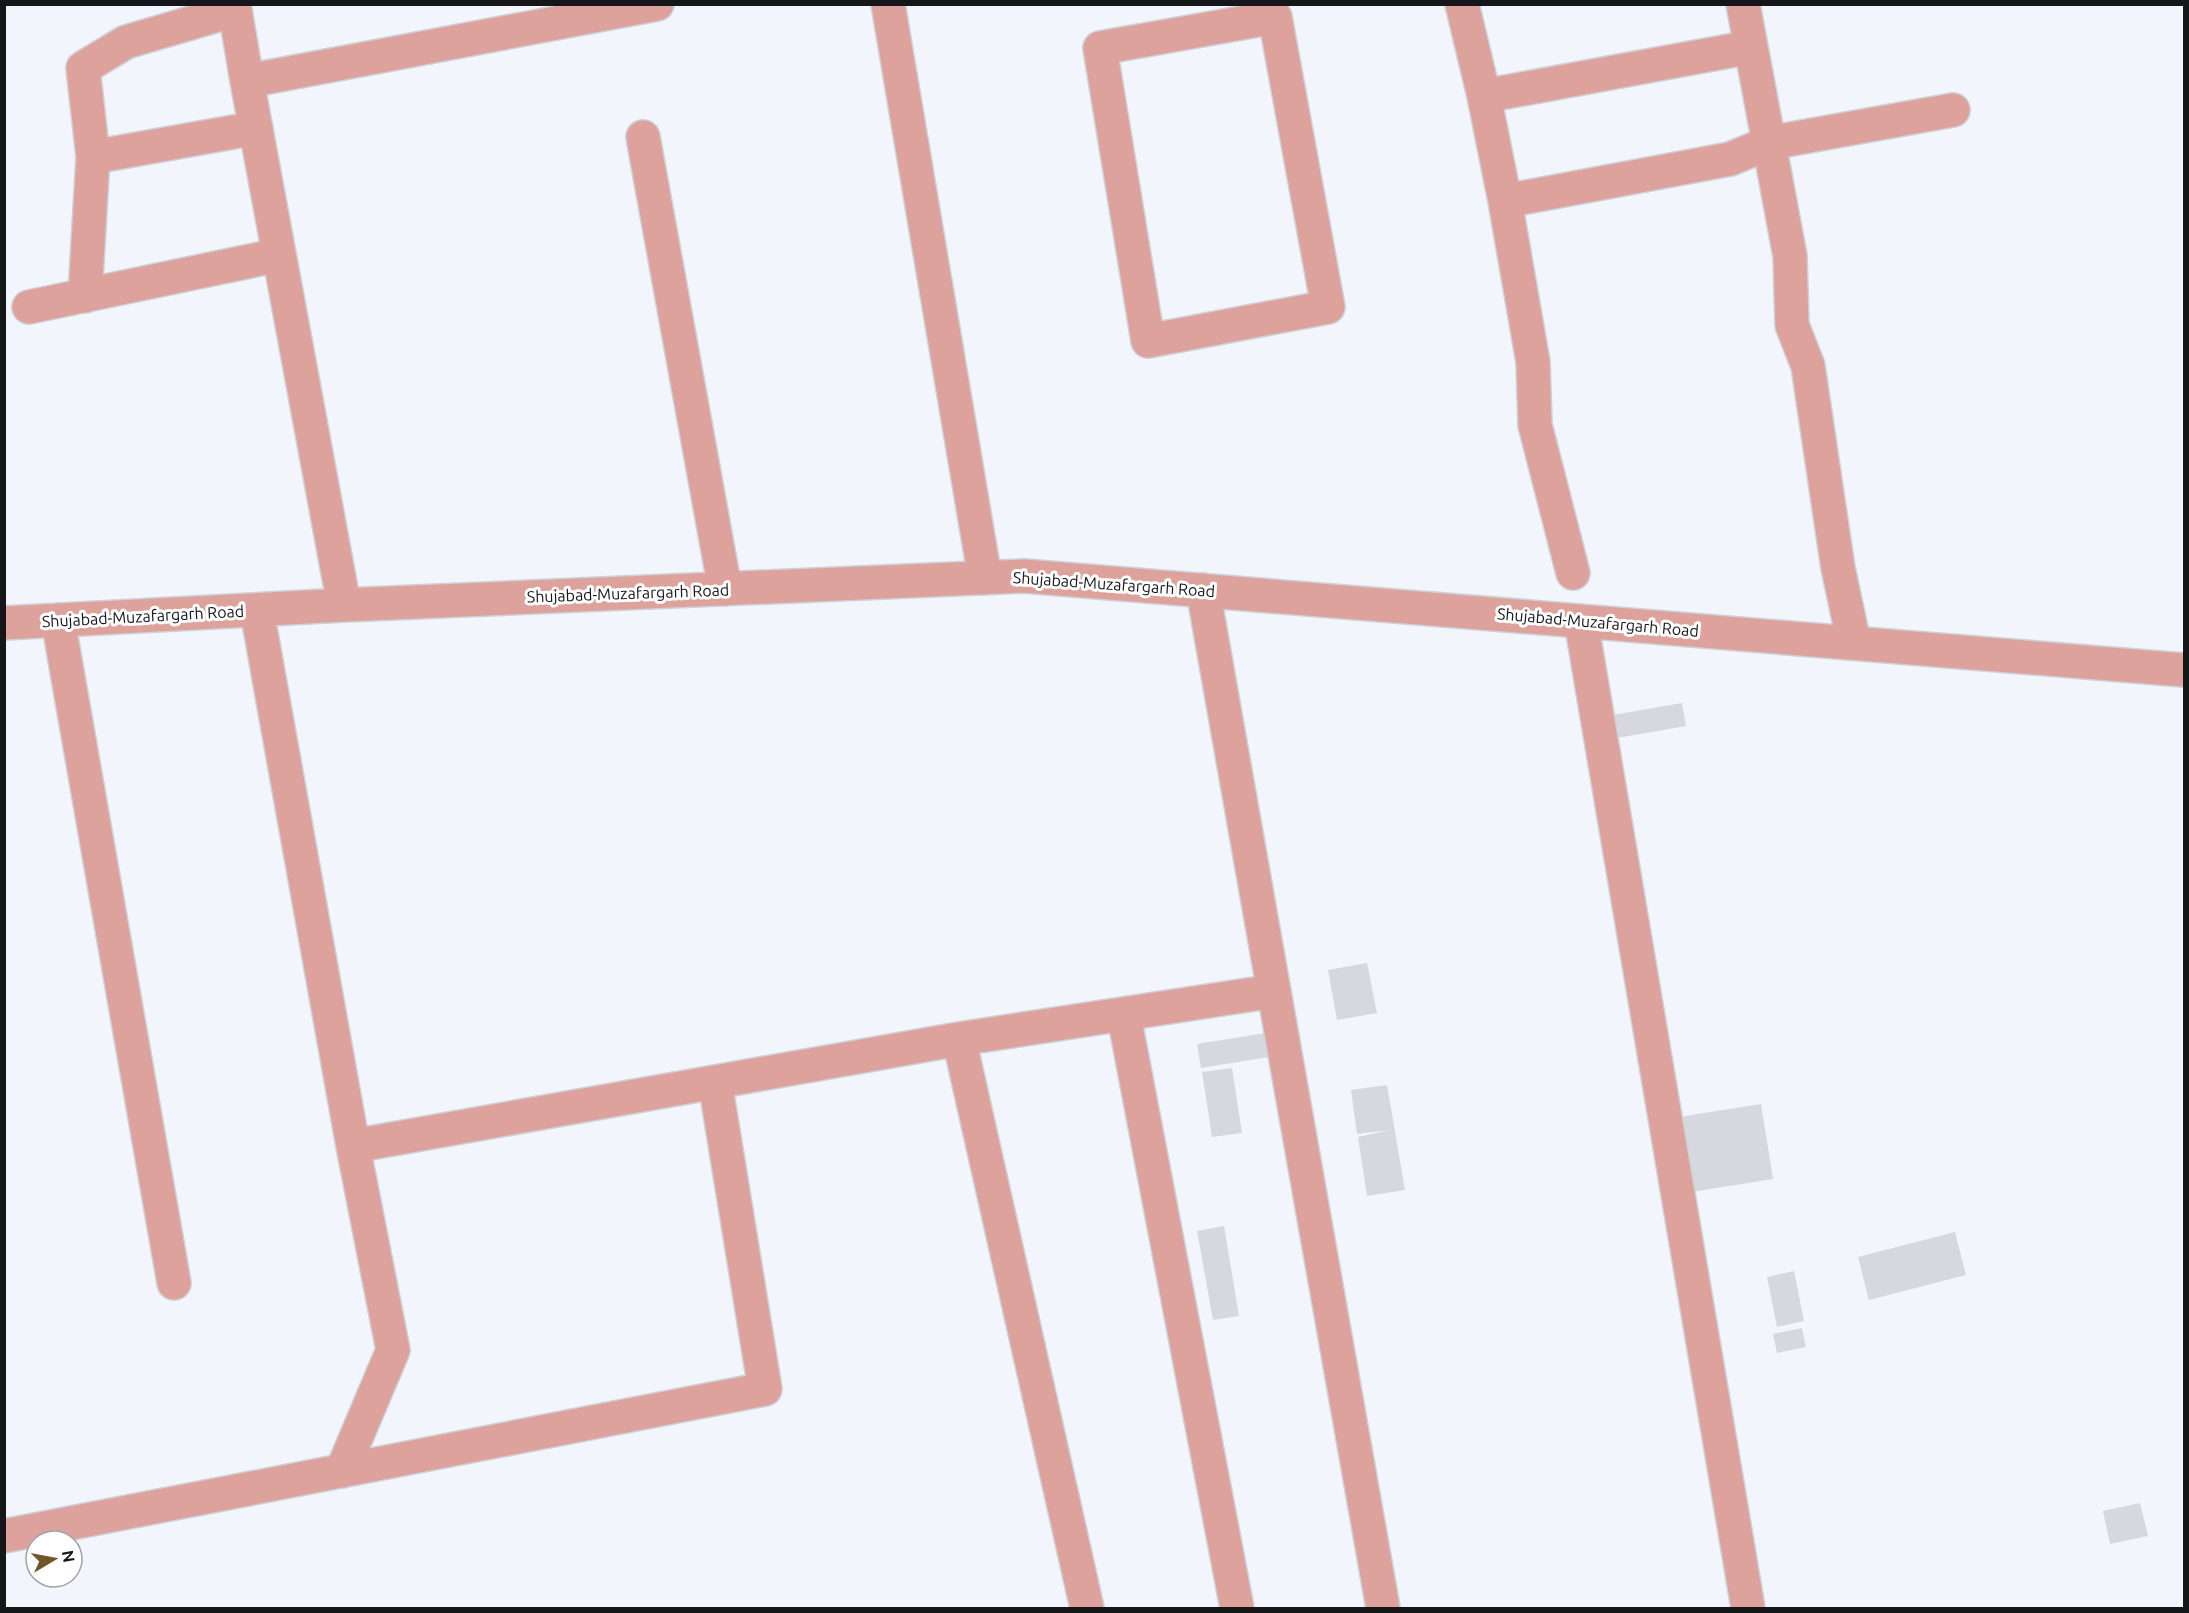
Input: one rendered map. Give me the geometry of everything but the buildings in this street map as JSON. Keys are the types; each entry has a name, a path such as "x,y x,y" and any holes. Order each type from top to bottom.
{"street":[{"path":"247,81 657,4"},
{"path":"888,4 984,578"},
{"path":"1462,4 1484,96 1505,201 1533,362 1535,424 1573,573"},
{"path":"1743,4 1790,256 1792,325 1808,366 1838,568 1854,643"},
{"path":"85,296 93,157 83,68 126,42 235,7 344,605"},
{"path":"1253,13 1275,17 1328,307 1148,341 1100,48 1253,13"},
{"path":"1484,96 1751,47"},
{"path":"1505,201 1730,159 1769,143 1953,110"},
{"path":"93,157 256,128"},
{"path":"643,137 725,589"},
{"path":"29,307 279,255"},
{"name":"Shujabad-Muzafargarh Road","path":"4,622 1024,576 2184,670"},
{"path":"1203,590 1383,1608"},
{"path":"257,611 353,1146 393,1350 342,1471"},
{"path":"58,620 174,1283"},
{"path":"1581,621 1748,1608"},
{"path":"353,1146 959,1039 1124,1016 1274,991"},
{"path":"1124,1016 1238,1608"},
{"path":"959,1039 1087,1608"},
{"path":"4,1536 765,1389 715,1082"}]}
